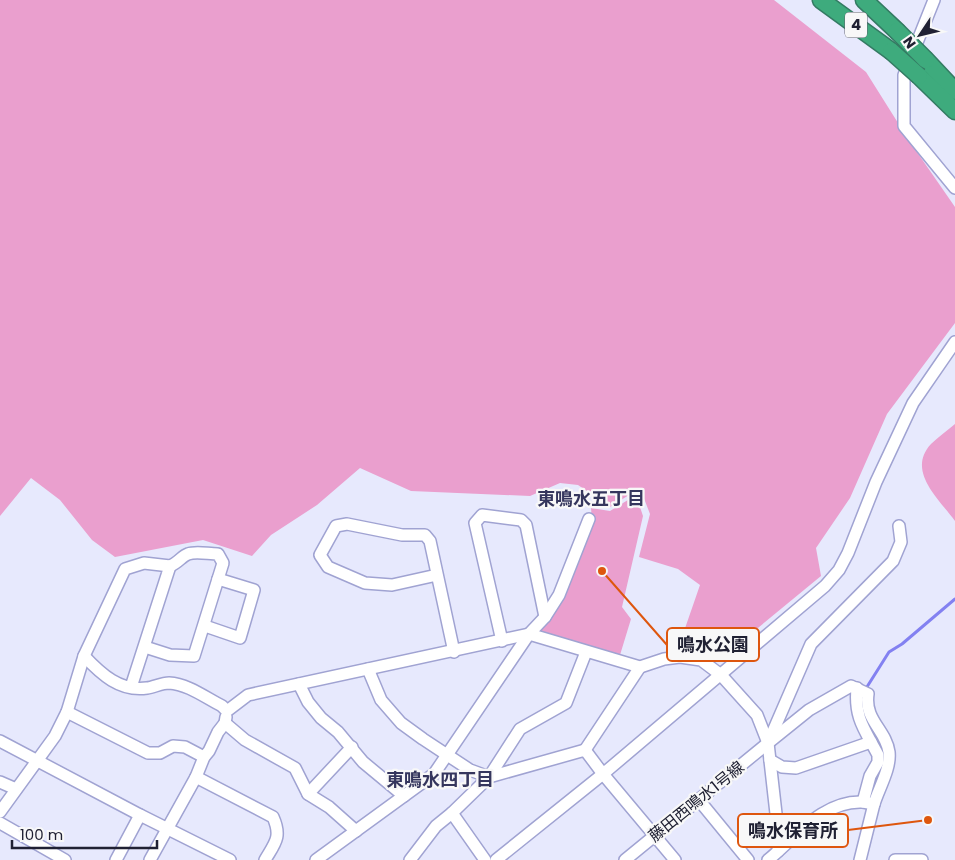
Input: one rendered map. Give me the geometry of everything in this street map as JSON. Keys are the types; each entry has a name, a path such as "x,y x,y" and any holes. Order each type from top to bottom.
{"highway":[{"name":"4","path":"821,0 891,51 955,111"},
{"name":"4","path":"864,0 955,91"}],"street":[{"path":"934,0 904,75 904,126 955,188"},
{"path":"496,860 721,675 825,586 839,570 848,552 876,482 913,403 955,342"},
{"path":"502,641 475,523 482,515 521,520 526,525 545,617"},
{"path":"316,860 434,774 529,634 545,617 559,595 589,519"},
{"path":"437,575 392,585 365,583 328,567 320,555 336,526 347,524 402,534 425,535 430,541 454,652"},
{"path":"768,743 811,644 893,561 901,542 899,526"},
{"path":"0,812 55,736 66,712 84,656 125,569 144,563 170,566 178,562 185,555 194,553 218,554 223,563 194,656 170,655 145,647"},
{"path":"131,687 170,566"},
{"path":"204,626 240,638 254,590 218,579"},
{"path":"150,860 224,723 227,710 248,695 454,652 529,634 640,667 664,659 680,657 700,660 721,675 757,715 768,743 779,840 778,851"},
{"path":"410,860 436,826 489,777 520,729 566,703 586,652"},
{"path":"84,656 103,676 116,684 145,688 168,683 182,685 227,710"},
{"path":"368,669 381,700 401,722 470,770 489,777 586,750 640,667"},
{"path":"298,684 321,718 338,732 363,762 404,796"},
{"name":"藤田西鳴水1号線","path":"625,860 809,710 852,686 862,691"},
{"path":"860,860 869,803 870,776 878,762 878,755 858,718 855,703 862,691"},
{"path":"862,691 868,712 889,750 890,764 879,789 869,803"},
{"path":"66,712 148,754 160,753 173,746 185,747 204,757"},
{"path":"224,723 245,740 295,768 308,794 329,807 356,831"},
{"path":"0,740 140,815 230,860"},
{"path":"770,760 782,767 796,768 871,742"},
{"path":"308,794 352,747"},
{"path":"586,750 602,774 675,860"},
{"path":"196,777 273,817 278,828 277,838 265,860"},
{"path":"0,782 16,789"},
{"path":"698,799 748,860"},
{"path":"768,860 827,810 850,801 869,803"},
{"path":"452,813 485,860"},
{"path":"116,860 140,815"},
{"path":"0,823 65,860"},
{"path":"894,860 922,860"}],"shaded area":[{"path":"0,0 774,0 866,72 910,142 955,207 955,323 887,414 850,498 816,548 821,576 719,660 682,637 700,585 678,569 639,557 650,514 640,488 610,507 578,485 560,483 530,496 411,491 360,468 317,505 271,535 252,556 203,540 115,557 92,540 60,500 31,478 0,516"},
{"path":"955,424 955,521 928,484 923,474 922,464 924,454 931,444"},
{"path":"636,495 643,516 622,607 631,619 620,655 542,633 540,629 557,606 579,562 579,553 592,520 591,508 610,511"}],"waterway":[{"path":"865,690 889,652 902,644 955,599"},
{"path":"868,724 882,751"},
{"path":"873,786 882,767"}],"place":[{"name":"鳴水公園","path":"602,571"},
{"name":"鳴水保育所","path":"928,820"}],"district":[{"name":"東鳴水五丁目","path":"591,499"},
{"name":"東鳴水四丁目","path":"440,780"}]}
